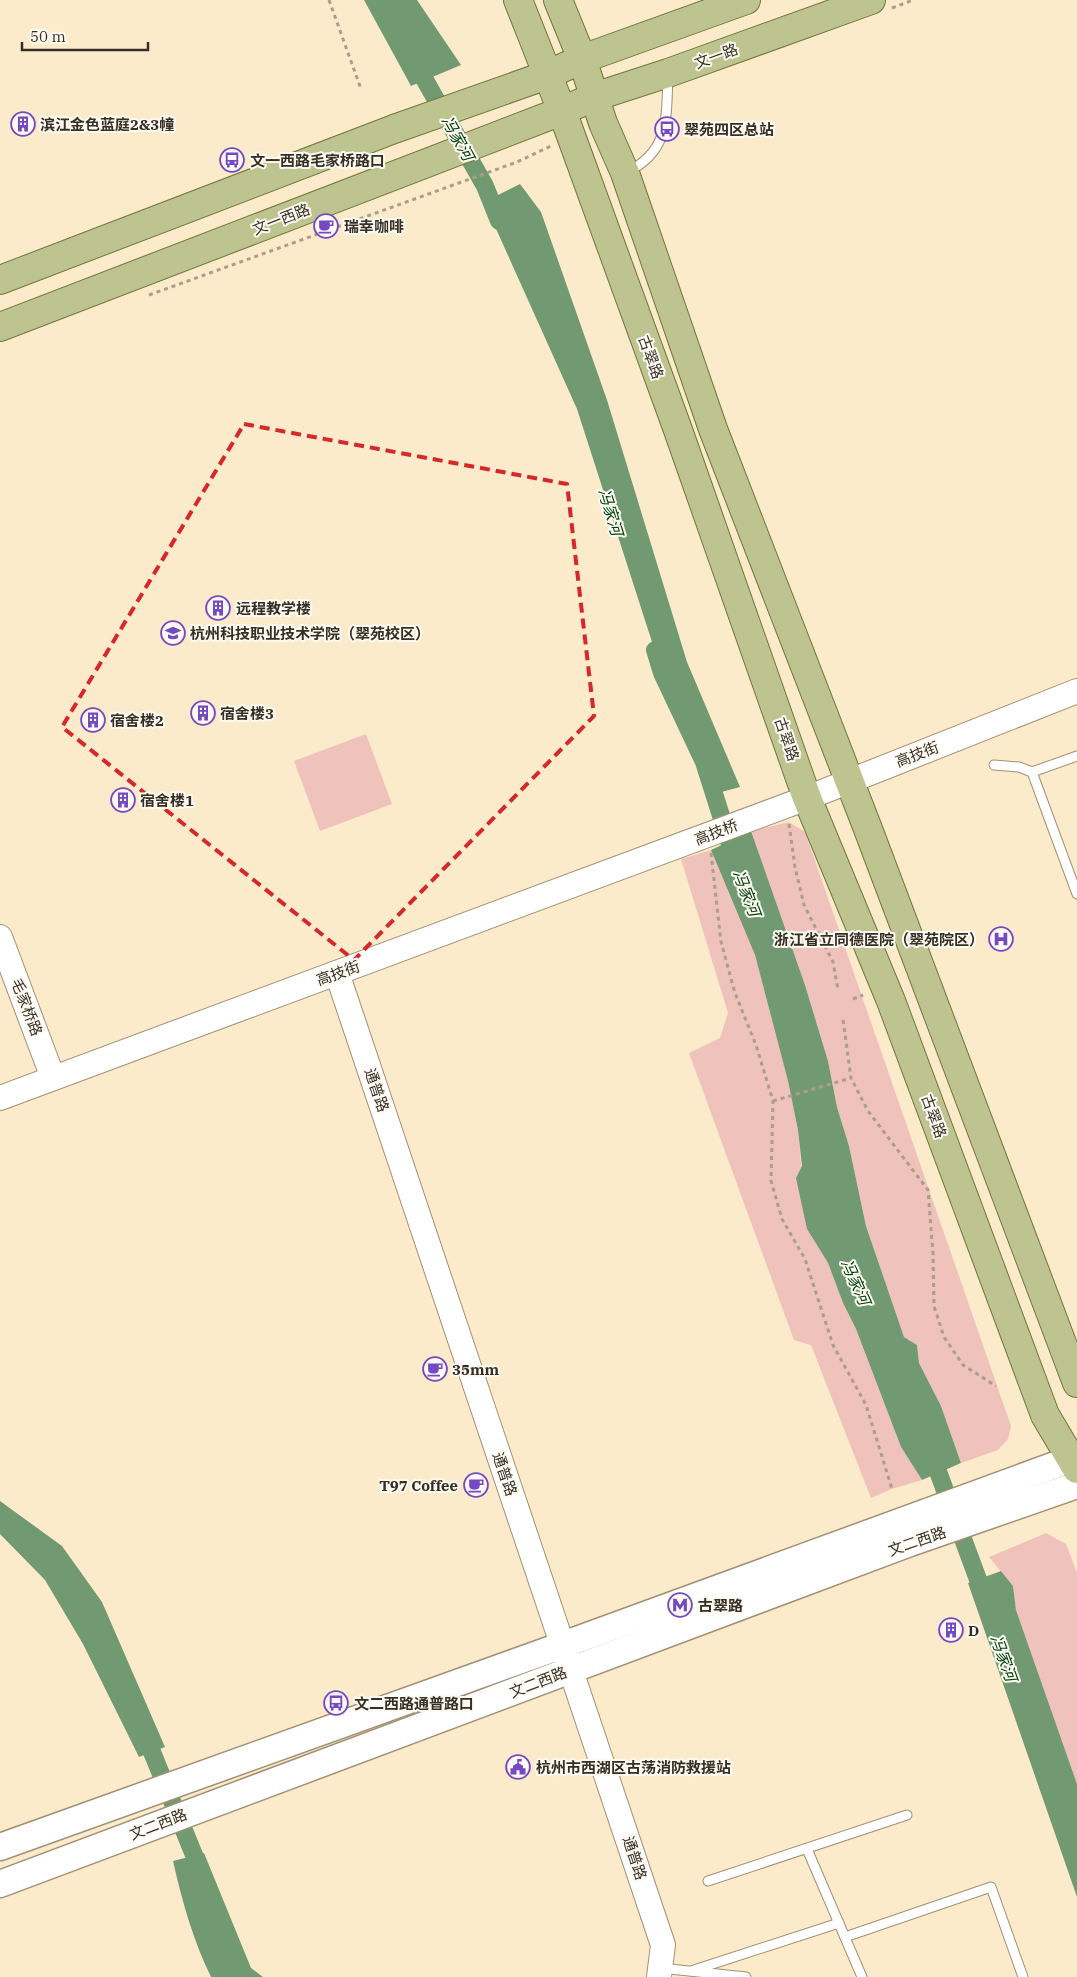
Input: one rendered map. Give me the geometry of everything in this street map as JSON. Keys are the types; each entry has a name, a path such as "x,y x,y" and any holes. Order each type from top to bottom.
{"main road":[{"name":"古翠路","path":"518,0 562,112 675,420 808,798 891,1001 1045,1414 1076,1468"},
{"path":"558,0 582,59 603,122 625,173 713,430 1077,1383"},
{"path":"0,280 394,129 547,75 582,59 746,0"},
{"name":"文一路","path":"562,112 594,97 668,73 871,0"},
{"name":"文一西路","path":"0,327 562,112"},
{"name":"文二西路","path":"0,1848 563,1645 908,1531 993,1501 1076,1468"},
{"name":"文二西路","path":"0,1884 572,1670 908,1531"}],"street":[{"name":"高技街","path":"757,817 1077,691"},
{"name":"高技桥","path":"676,847 757,817"},
{"name":"高技街","path":"0,1098 676,847"},
{"name":"毛家桥路","path":"0,937 53,1078"},
{"name":"通普路","path":"337,973 664,1945 659,1972"}],"lane":[{"path":"625,173 640,166 650,158 661,137 666,117 668,73"},
{"path":"994,765 1019,767 1032,772 1077,756"},
{"path":"1032,772 1077,894"},
{"path":"708,1881 907,1815"},
{"path":"807,1849 862,1977"},
{"path":"845,1937 991,1887 1023,1977"},
{"path":"694,1970 838,1923"},
{"path":"659,1972 694,1970 746,1977"}],"path":[{"path":"329,0 361,89"},
{"path":"148,295 517,162"},
{"path":"789,822 795,867 804,905 833,962 838,990"},
{"path":"711,850 721,942 735,993 756,1045 773,1102 771,1181 782,1219 804,1259 833,1345 866,1405 892,1489"},
{"path":"854,1000 863,995"},
{"path":"843,1020 851,1078 868,1110 928,1190 933,1254 934,1306 944,1337 963,1365 996,1386"},
{"path":"773,1102 851,1078"}],"highlighted area":[{"path":"244,424 567,484 594,716 354,960 62,727"}],"shaded area":[{"path":"366,734 392,804 320,831 294,761"},
{"path":"789,822 805,832 1011,1426 1008,1439 998,1450 961,1463 941,1406 919,1363 917,1345 904,1337 866,1226 849,1146 837,1107 828,1061 805,985 751,831"},
{"path":"711,850 755,955 788,1081 798,1130 807,1229 828,1263 843,1303 856,1329 901,1447 922,1480 871,1498 811,1345 794,1340 689,1053 720,1038 728,1013 681,859"},
{"path":"1046,1533 1066,1544 1077,1573 1077,1784 1016,1610 1013,1586 989,1557"}],"water":[{"path":"364,0 417,0 461,65 411,86"},
{"path":"520,184 541,212 607,400 687,662 740,787 714,794 704,762 662,673 577,409 484,202"},
{"path":"751,831 805,985 828,1061 837,1107 849,1146 866,1226 904,1337 917,1345 919,1363 941,1406 961,1463 922,1480 901,1447 856,1329 843,1303 828,1263 807,1229 796,1178 802,1166 798,1130 788,1081 755,955 711,850"},
{"path":"0,1501 62,1546 102,1602 165,1747 139,1757 83,1644 45,1580 0,1534"},
{"path":"1001,1571 1013,1586 1016,1610 1077,1784 1077,1897 968,1583"},
{"path":"204,1853 251,1968 263,1977 211,1977 189,1920 173,1861"}],"waterway":[{"name":"冯家河","path":"413,59 485,186 499,221"},
{"name":"冯家河","path":"655,650 662,673 704,762 736,863"},
{"name":"冯家河","path":"930,1450 986,1601"},
{"path":"143,1730 203,1877"}],"place":[{"name":"滨江金色蓝庭2&3幢","path":"23,124"},
{"name":"翠苑四区总站","path":"667,129"},
{"name":"文一西路毛家桥路口","path":"232,160"},
{"name":"瑞幸咖啡","path":"326,226"},
{"name":"远程教学楼","path":"218,608"},
{"name":"杭州科技职业技术学院（翠苑校区）","path":"173,633"},
{"name":"宿舍楼3","path":"203,713"},
{"name":"宿舍楼2","path":"93,720"},
{"name":"宿舍楼1","path":"123,800"},
{"name":"浙江省立同德医院（翠苑院区）","path":"1001,939"},
{"name":"35mm","path":"435,1369"},
{"name":"T97 Coffee","path":"476,1485"},
{"name":"古翠路","path":"680,1605"},
{"name":"D","path":"951,1630"},
{"name":"文二西路通普路口","path":"336,1703"},
{"name":"杭州市西湖区古荡消防救援站","path":"518,1767"}]}
